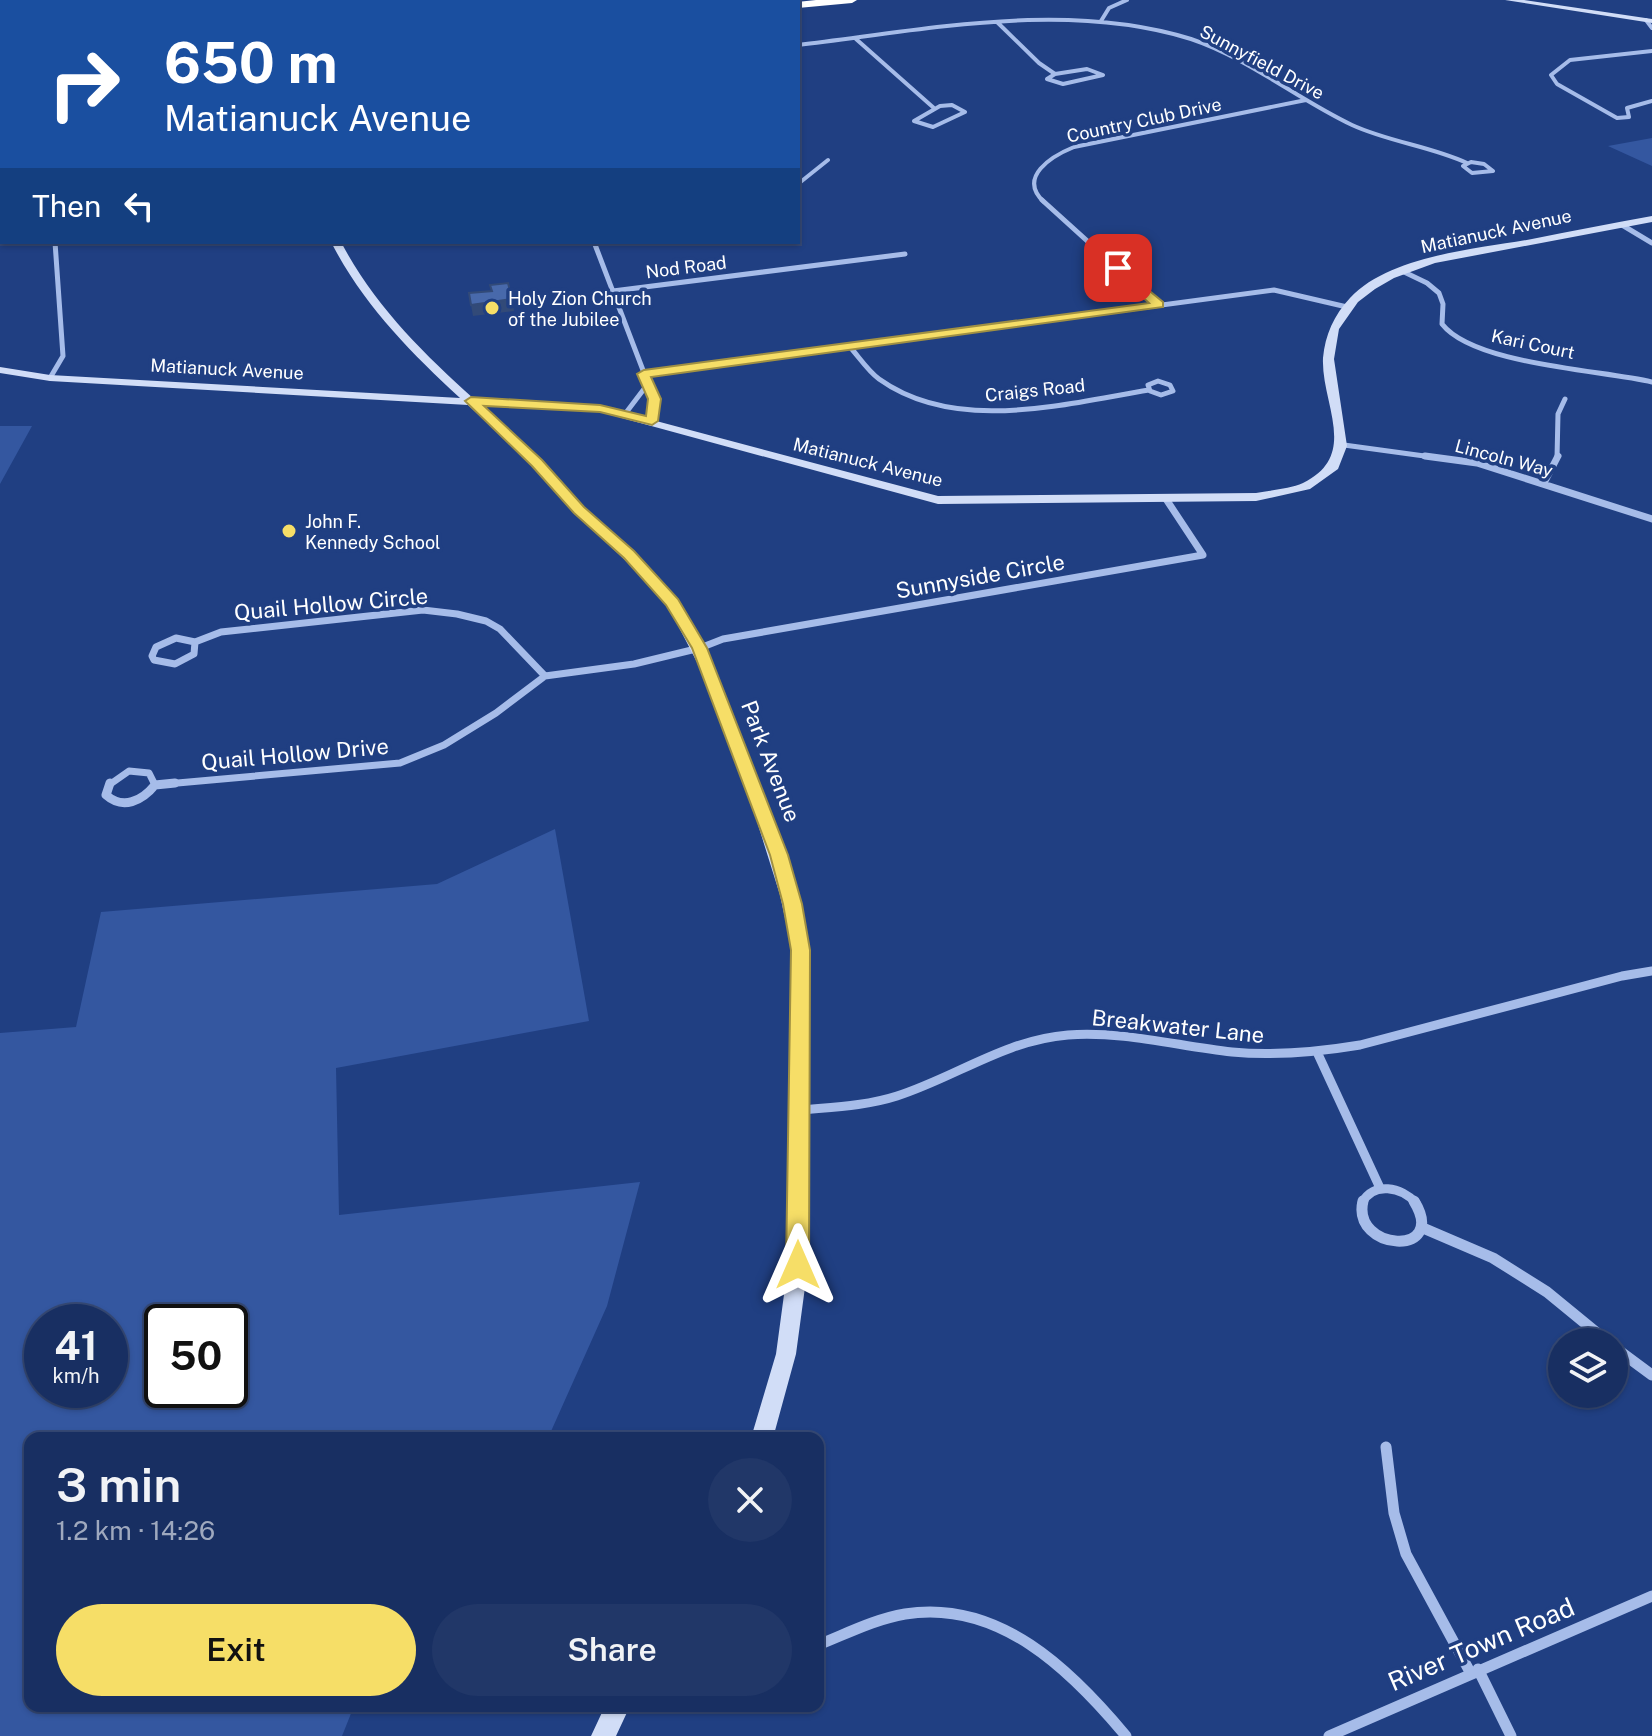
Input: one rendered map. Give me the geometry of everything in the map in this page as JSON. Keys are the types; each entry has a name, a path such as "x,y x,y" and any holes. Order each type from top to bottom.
{"highway":[{"path":"800,5 852,0"}],"street":[{"path":"1101,21 1109,8 1127,0"},
{"path":"1509,0 1649,20 1652,28"},
{"name":"Sunnyfield Drive","path":"800,45 997,22 1056,19 1101,21 1190,39 1366,131 1442,150 1467,163 1484,164 1493,171 1471,173 1463,168 1467,163"},
{"path":"997,22 1039,63 1055,74 1087,69 1103,75 1063,84 1047,79 1055,74"},
{"path":"856,39 935,109"},
{"path":"1627,108 1629,117 1620,119 1612,116 1602,107 1557,84 1551,77 1553,70 1570,58 1629,57 1652,51"},
{"name":"Country Club Drive","path":"1158,305 1037,195 1033,182 1037,171 1047,160 1074,147 1307,100"},
{"path":"1602,107 1627,108 1652,101"},
{"path":"952,105 965,112 935,127 920,126 914,121 935,109 952,105"},
{"path":"800,182 828,160"},
{"name":"Matianuck Avenue","path":"0,370 50,378 600,409 938,500 1256,497 1294,490 1330,470 1339,458 1344,445 1327,355 1333,328 1347,307 1373,285 1402,271 1450,258 1652,219"},
{"path":"1622,225 1652,243"},
{"path":"50,378 63,356 55,244"},
{"name":"Park Avenue","path":"337,244 349,271 371,302 529,455 579,510 629,554 672,603 700,648 779,855 800,950 798,1265 793,1313 776,1395 764,1432"},
{"path":"595,244 654,399 652,421"},
{"name":"Nod Road","path":"613,291 905,254"},
{"name":"Kari Court","path":"1402,271 1438,290 1443,300 1439,315 1442,325 1472,344 1516,358 1652,382"},
{"path":"644,374 1274,290 1347,307"},
{"name":"Craigs Road","path":"850,347 864,368 878,381 927,403 958,409 996,411 1149,390"},
{"path":"625,414 647,385"},
{"path":"1544,483 1558,456 1558,414 1565,399"},
{"name":"Lincoln Way","path":"1344,445 1462,459 1652,519"},
{"name":"Sunnyside Circle","path":"700,648 723,639 1203,555 1166,499"},
{"name":"Quail Hollow Circle","path":"195,642 194,654 177,664 158,663 152,656 156,647 169,639 184,638 195,642 221,632 423,610 457,614 500,629 545,676"},
{"name":"Quail Hollow Drive","path":"155,785 149,773 129,771 110,782 106,795 115,803 129,803 143,798 155,785 400,763 444,745 496,713 545,676 634,664 700,648"},
{"name":"Breakwater Lane","path":"800,1111 857,1105 897,1096 1018,1043 1067,1035 1113,1034 1233,1052 1317,1052 1385,1039 1486,1010 1652,971"},
{"path":"1317,1052 1380,1188"},
{"path":"1380,1188 1397,1190 1414,1200 1423,1215 1423,1228 1416,1238 1403,1243 1387,1240 1366,1223 1361,1207 1368,1193 1380,1188"},
{"path":"1423,1228 1493,1258 1547,1292 1591,1328"},
{"path":"1628,1357 1652,1375"},
{"path":"1386,1447 1394,1513 1406,1554 1511,1736"},
{"name":"River Town Road","path":"1329,1736 1652,1596"},
{"path":"824,1643 898,1615 927,1611 994,1623 1024,1638 1058,1664 1096,1700 1126,1736"},
{"path":"603,1736 615,1712"}],"shaded area":[{"path":"1652,138 1652,166 1608,146"},
{"path":"0,426 32,426 0,484"},
{"path":"555,829 589,1021 336,1068 339,1215 640,1182 607,1306 551,1432 24,1432 24,1712 352,1712 342,1736 0,1736 0,1033 76,1027 101,912 437,884"}],"building":[{"path":"508,283 512,299 471,305 469,293 492,291 490,285"}],"place":[{"name":"Holy Zion Church of the Jubilee","path":"492,308"},
{"name":"John F. Kennedy School","path":"289,531"}],"route":[{"path":"798,1265 800,950 779,855 700,648 672,603 629,554 579,510 518,443 471,401 600,409 652,421 654,399 644,374 1158,305 1118,268"}]}
